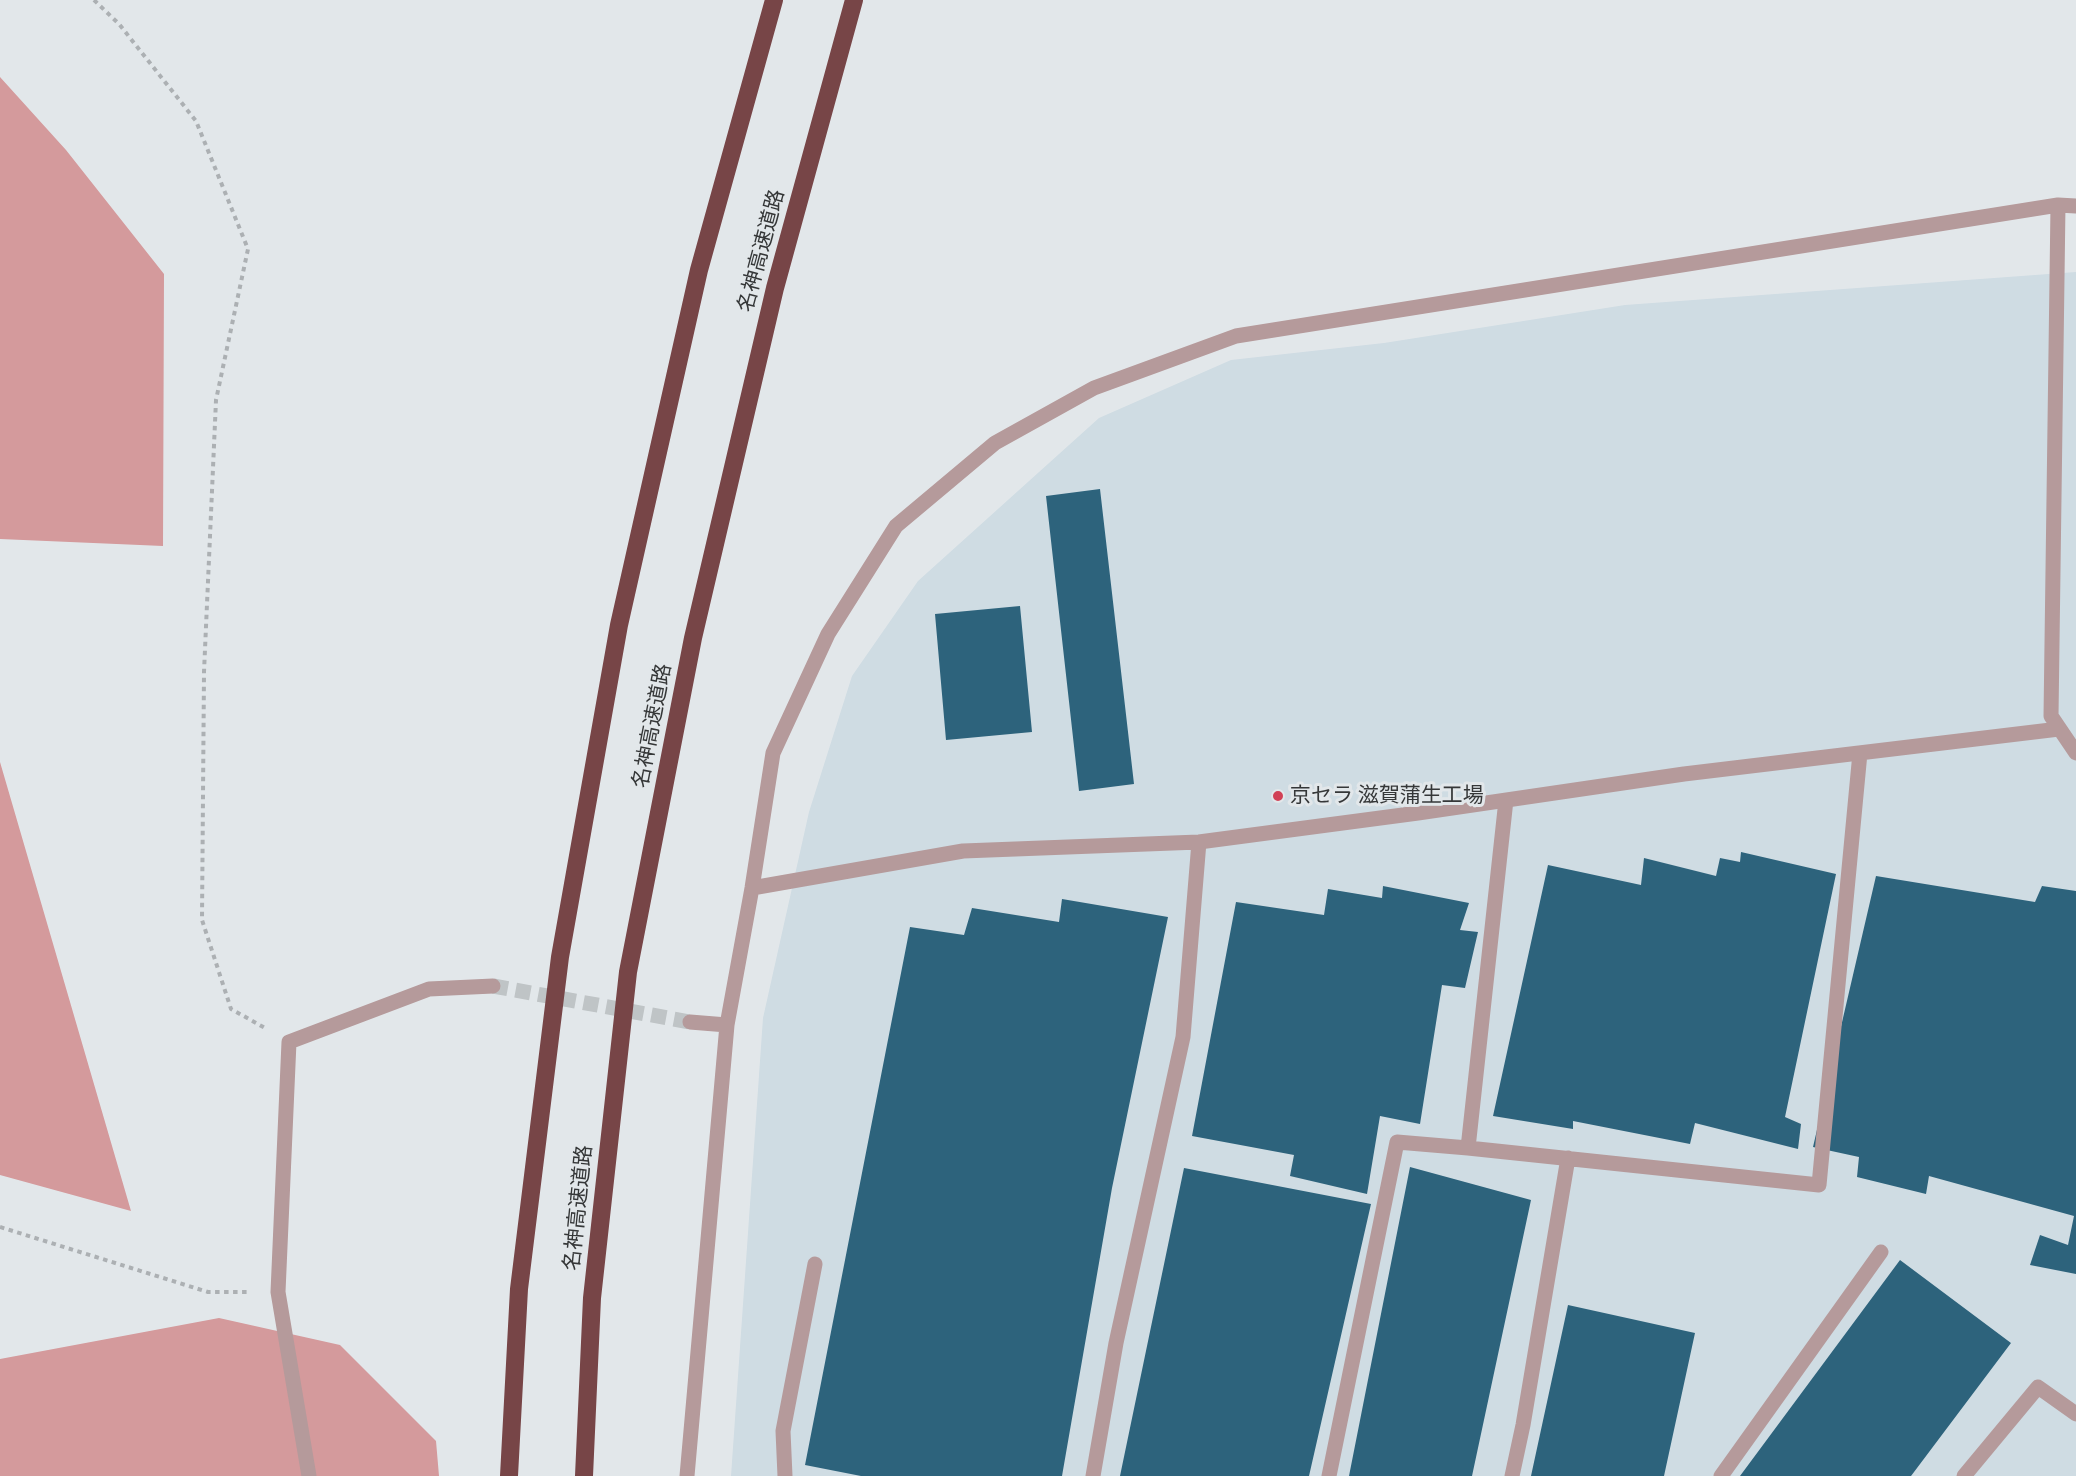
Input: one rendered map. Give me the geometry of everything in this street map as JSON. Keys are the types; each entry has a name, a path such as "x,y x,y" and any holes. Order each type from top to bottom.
{"highway":[{"path":"510,1476 519,1288 562,946 619,625 699,270 774,0"},
{"name":"名神高速道路","path":"584,1476 592,1298 628,972 699,615 775,288 854,0"}],"street":[{"path":"2058,205 2051,716 2076,753"},
{"path":"687,1476 727,1024 752,888 773,753 828,634 896,526 995,443 1094,388 1236,336 2058,205 2076,206"},
{"path":"752,888 963,851 1199,842 1684,774 2059,729"},
{"path":"1329,1476 1397,1142 1819,1185 1860,753"},
{"path":"1468,1148 1506,800"},
{"path":"1093,1476 1116,1343 1183,1037 1199,842"},
{"path":"309,1476 278,1292 289,1042 429,989 493,986"},
{"path":"690,1022 727,1024"},
{"path":"1512,1476 1523,1425 1568,1158"},
{"path":"1722,1476 1881,1252"},
{"path":"785,1476 783,1431 815,1264"},
{"path":"1964,1476 2038,1388 2076,1414"}],"path":[{"path":"94,0 119,24 196,121 248,249 216,400 204,672 202,920 231,1009 289,1042"},
{"path":"0,1227 208,1292 278,1292"}],"shaded area":[{"path":"0,77 66,150 164,274 163,546 0,539"},
{"path":"2076,272 2076,1476 731,1476 763,1018 809,812 852,676 918,581 1099,418 1231,360 1384,343 1625,305"},
{"path":"0,762 131,1211 0,1175"},
{"path":"219,1318 340,1345 436,1441 439,1476 0,1476 0,1359"}],"building":[{"path":"1100,489 1134,784 1079,791 1046,496"},
{"path":"1020,606 1032,732 946,740 935,614"},
{"path":"1741,852 1836,874 1785,1117 1801,1124 1798,1149 1695,1123 1690,1144 1573,1121 1573,1129 1493,1116 1548,865 1641,885 1644,858 1716,876 1720,858 1740,862"},
{"path":"1876,876 2035,902 2042,886 2076,891 2076,1274 2030,1265 2040,1235 2068,1245 2074,1216 1929,1176 1926,1194 1857,1177 1859,1157 1813,1147"},
{"path":"1383,886 1469,903 1460,930 1478,932 1465,988 1442,985 1420,1124 1380,1116 1367,1194 1290,1176 1294,1155 1192,1136 1236,902 1324,915 1328,889 1382,898"},
{"path":"1062,899 1168,917 1112,1188 1062,1476 861,1476 805,1465 910,927 964,935 972,908 1059,922"},
{"path":"1410,1167 1531,1200 1472,1476 1349,1476"},
{"path":"1184,1168 1371,1204 1309,1476 1120,1476"},
{"path":"1900,1260 2011,1343 1911,1476 1740,1476"},
{"path":"1568,1305 1695,1333 1664,1476 1531,1476"}],"tunnel":[{"path":"493,986 690,1022"}],"place":[{"name":"京セラ 滋賀蒲生工場","path":"1278,796"}]}
